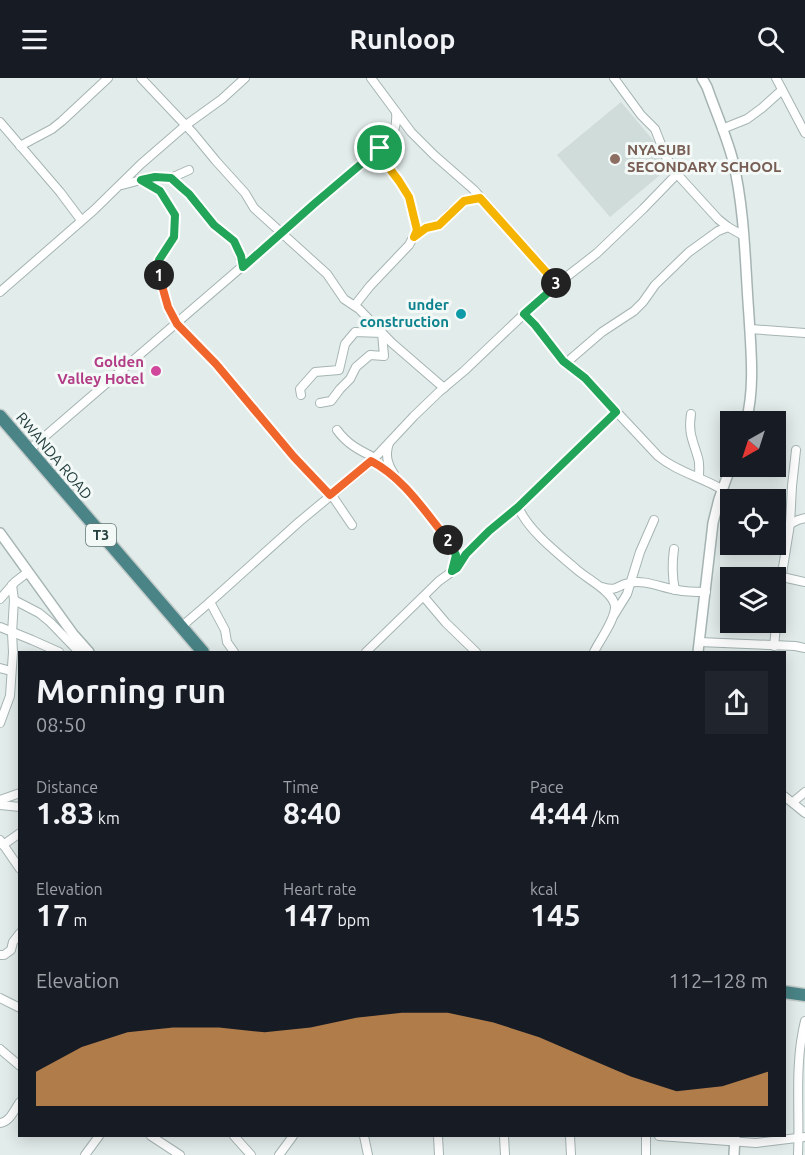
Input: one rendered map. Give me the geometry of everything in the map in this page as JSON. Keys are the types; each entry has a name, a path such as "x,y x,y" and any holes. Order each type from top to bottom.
{"highway":[{"name":"RWANDA ROAD","path":"0,416 202,651"},
{"path":"786,992 805,995"}],"street":[{"path":"21,147 52,129 108,78"},
{"path":"141,78 186,125 245,193 252,206 327,274 344,299 355,305 382,333 444,388"},
{"path":"0,292 94,210 141,164 245,78"},
{"path":"371,78 423,145 470,186 558,284"},
{"path":"614,78 641,115 655,129 666,157 677,174 718,219 744,236"},
{"path":"702,78 732,158 738,187 744,236 750,329 751,388 749,411"},
{"path":"776,78 805,133"},
{"path":"722,129 747,119 782,90"},
{"path":"29,450 392,137 397,120 396,112"},
{"path":"0,122 81,220"},
{"path":"380,148 380,156 409,197 417,230 414,237"},
{"path":"118,186 155,177 171,178 189,170"},
{"path":"181,627 373,459 414,416 524,314 614,238 677,174"},
{"path":"171,178 189,194 214,225 234,241 243,267"},
{"path":"141,180 160,191 175,215 174,237 157,266 168,307 177,324 216,364 294,457 331,494 352,525"},
{"path":"355,305 414,237 426,228 439,225 464,201 480,198"},
{"path":"566,363 602,332 634,311 655,285 689,252 718,231 728,227"},
{"path":"524,314 566,363 585,378 666,462 721,489"},
{"path":"750,329 805,333"},
{"path":"301,396 300,389 315,372 339,370 345,344 355,332 382,333"},
{"path":"320,403 331,401 350,379 356,367 370,354 384,356 382,333"},
{"path":"367,651 439,581 457,568 466,554 489,531 518,507 616,412"},
{"path":"691,414 691,438 699,459 699,477"},
{"path":"338,430 353,447 373,459 400,483 450,543 456,555 452,571"},
{"path":"389,443 387,460 400,483"},
{"path":"784,567 790,524 796,450"},
{"path":"698,651 713,523 720,500"},
{"path":"518,507 523,518 547,543 609,595 614,603 612,618"},
{"path":"790,524 805,518"},
{"path":"595,651 627,594 654,520"},
{"path":"0,533 73,634 88,651"},
{"path":"674,549 672,576 675,590"},
{"path":"1,596 28,572"},
{"path":"786,578 805,582"},
{"path":"598,586 612,590 630,582 652,584 675,590 705,592"},
{"path":"0,723 10,696 14,600 12,585"},
{"path":"424,597 446,623 475,651"},
{"path":"14,600 39,613 78,651"},
{"path":"210,602 225,630 226,642 233,651"},
{"path":"0,627 57,651"},
{"path":"774,646 776,633"},
{"path":"699,642 805,648"},
{"path":"0,668 11,671"},
{"path":"793,802 805,792"},
{"path":"0,800 18,794"},
{"path":"786,797 805,813"},
{"path":"0,805 18,807"},
{"path":"18,834 2,842 18,866"},
{"path":"0,955 11,950 18,935"},
{"path":"0,998 18,1007"},
{"path":"798,1155 802,1138 801,1038 805,1021"},
{"path":"0,1049 18,1064"},
{"path":"0,1123 8,1119 18,1105"},
{"path":"85,1155 98,1137"},
{"path":"153,1137 180,1155"},
{"path":"235,1137 251,1155"},
{"path":"279,1155 292,1137"},
{"path":"364,1137 368,1155"},
{"path":"438,1137 439,1155"},
{"path":"504,1137 505,1155"},
{"path":"570,1137 571,1155"},
{"path":"646,1137 646,1155"},
{"path":"697,1137 735,1138 756,1143 802,1138"},
{"path":"734,1155 735,1138"}],"shaded area":[{"name":"NYASUBI SECONDARY SCHOOL","path":"621,102 673,164 610,217 557,155"}],"place":[{"name":"NYASUBI SECONDARY SCHOOL","path":"615,159"},
{"name":"under construction","path":"461,314"},
{"name":"Golden Valley Hotel","path":"156,371"}],"route":[{"path":"380,148 380,156 409,197 417,230 414,237 426,228 439,225 464,201 480,198 558,284 524,314 563,361 585,378 616,412 518,507 489,531 452,571 456,555 450,543 416,501 388,472 371,461 330,495 294,457 216,364 177,324 168,307 157,266 174,237 174,211 160,191 141,180 155,177 171,178 189,194 214,225 234,241 243,267 380,148"}]}
